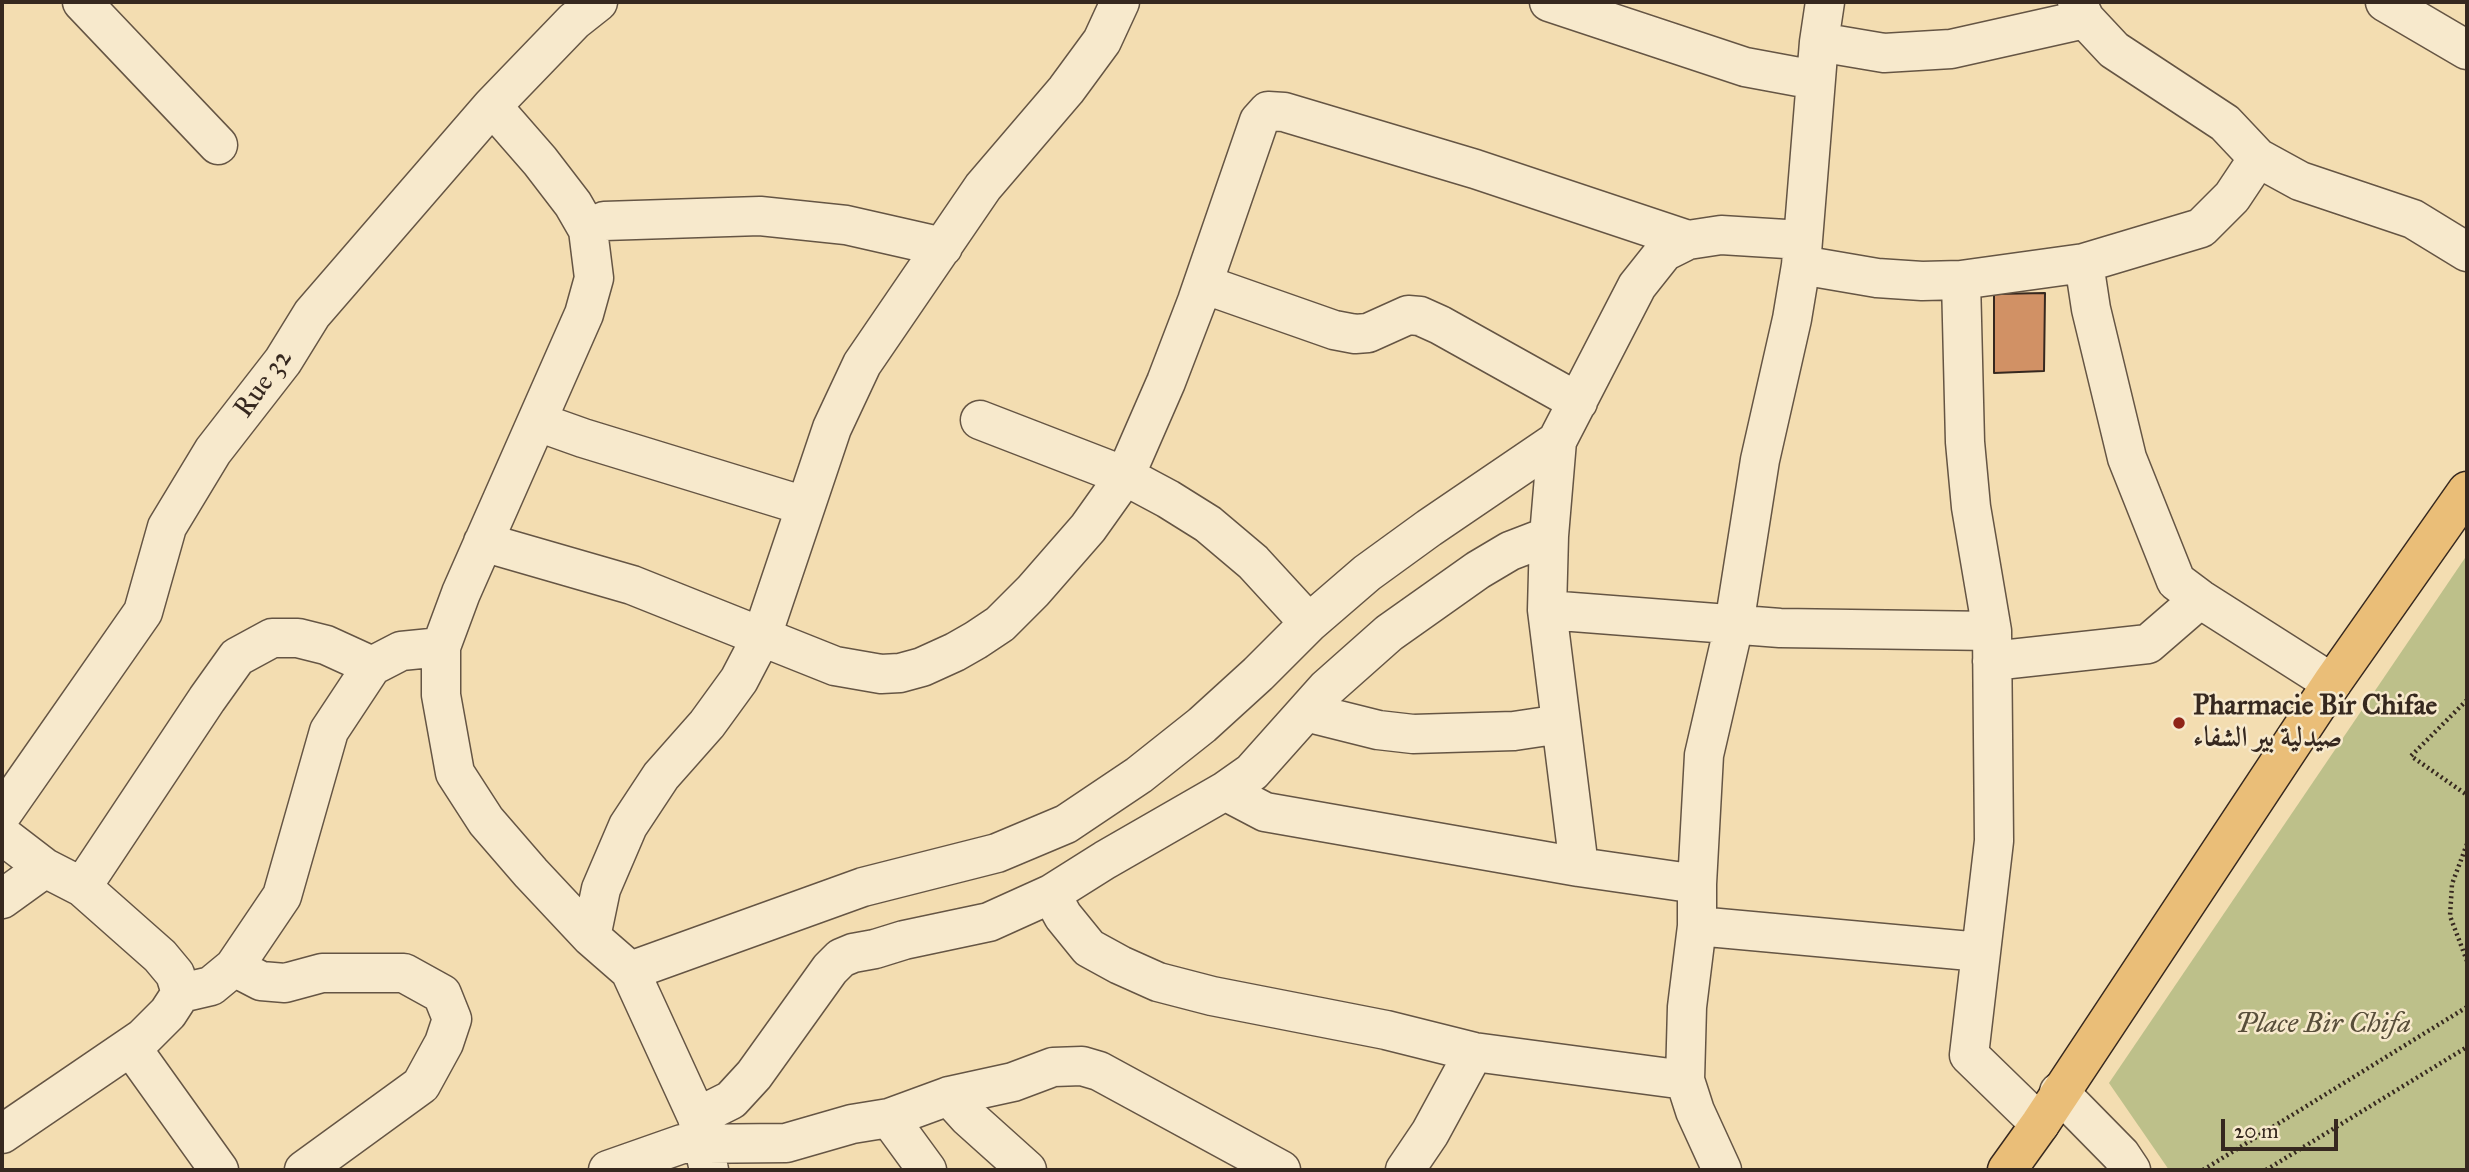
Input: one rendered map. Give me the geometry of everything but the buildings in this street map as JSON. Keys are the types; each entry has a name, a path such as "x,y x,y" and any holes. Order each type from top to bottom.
{"main road":[{"path":"2007,1170 2332,683 2467,491"}],"street":[{"path":"82,2 218,145"},
{"name":"Rue 32","path":"2,814 144,612 167,527 213,451 283,361 312,314 492,106 574,21 598,2"},
{"path":"591,937 601,889 628,826 661,776 707,724 739,680 762,636 832,428 862,364 983,187 1066,90 1102,41 1120,2"},
{"path":"1549,2 1745,67 1815,80"},
{"path":"1722,1170 1695,1111 1685,1080 1687,1007 1697,926 1704,755 1734,625 1760,460 1792,319 1802,253 1815,80 1825,2"},
{"path":"2385,2 2467,50"},
{"path":"1819,42 1884,53 1951,50 2081,10 2114,50 2225,123 2258,158 2300,181 2413,219 2467,251"},
{"path":"492,106 540,160 573,204 588,230 594,278 584,314 460,593 442,647 441,695 455,773 486,821 591,937 630,971 703,1144"},
{"path":"483,542 632,585 835,666 891,674 922,667 976,640 1000,624 1088,528 1125,476 1166,382 1203,284 1259,121 1268,111 1284,112 1475,169 1688,240"},
{"path":"1579,867 1547,610 1549,536 1557,442 1637,286 1664,253 1688,240 1721,235 1802,253 1877,278 1922,281 1961,280 2084,263 2201,228 2232,197 2258,158"},
{"path":"588,230 604,221 760,216 846,225 943,247"},
{"path":"2084,263 2091,309 2127,458 2176,581 2332,683"},
{"path":"1961,280 1965,442 1971,507 1992,646 1994,841 1969,1055 2040,1124"},
{"path":"1203,284 1334,330 1354,334 1368,333 1408,315 1420,316 1578,402"},
{"path":"980,420 1125,476 1208,524 1253,562 1309,623"},
{"path":"538,422 805,506"},
{"path":"630,971 863,887 997,853 1066,824 1139,775 1202,724 1309,623 1377,565 1557,442"},
{"path":"703,1144 731,1100 754,1074 830,969 841,958 904,940 989,922 1051,894 1225,791 1252,772 1327,688 1389,633 1438,597 1510,551 1549,536"},
{"path":"1547,610 1734,625 1940,632 1992,646 2148,644 2200,599"},
{"path":"82,887 237,657 272,638 298,638 326,645 372,666"},
{"path":"2,1134 143,1038 168,1013 181,993 211,986 234,967 282,896 329,731 372,666 401,651 442,647"},
{"path":"1306,712 1378,730 1413,734 1514,731 1561,724"},
{"path":"1225,791 1265,812 1579,867 1697,884"},
{"path":"2,835 46,867 82,887 160,956 175,974 181,993"},
{"path":"2,899 46,867"},
{"path":"1051,894 1063,916 1089,948 1158,982 1212,996 1386,1030 1474,1052 1685,1080"},
{"path":"1697,926 1981,953"},
{"path":"234,967 261,981 285,983 321,973 404,973 442,993 452,1019 444,1043 421,1085 304,1170"},
{"path":"131,1047 219,1170"},
{"path":"1405,1170 1430,1133 1474,1052"},
{"path":"608,1170 682,1144 786,1143 852,1124 889,1118 949,1096 1013,1082 1054,1067 1082,1066 1099,1071 1281,1170"},
{"path":"2059,1092 2121,1155 2131,1170"},
{"path":"949,1096 968,1117 1027,1170"},
{"path":"889,1118 927,1170"}],"path":[{"path":"2467,700 2411,756 2467,795"},
{"path":"2467,844 2452,884 2450,916 2467,961"},
{"path":"2203,1170 2467,1007"},
{"path":"2266,1170 2467,1047"}],"green space":[{"name":"Place Bir Chifa","path":"2467,555 2467,1170 2169,1170 2109,1083"}],"place":[{"name":"Pharmacie Bir Chifae صيدلية بير الشفاء","path":"2179,723"}]}
